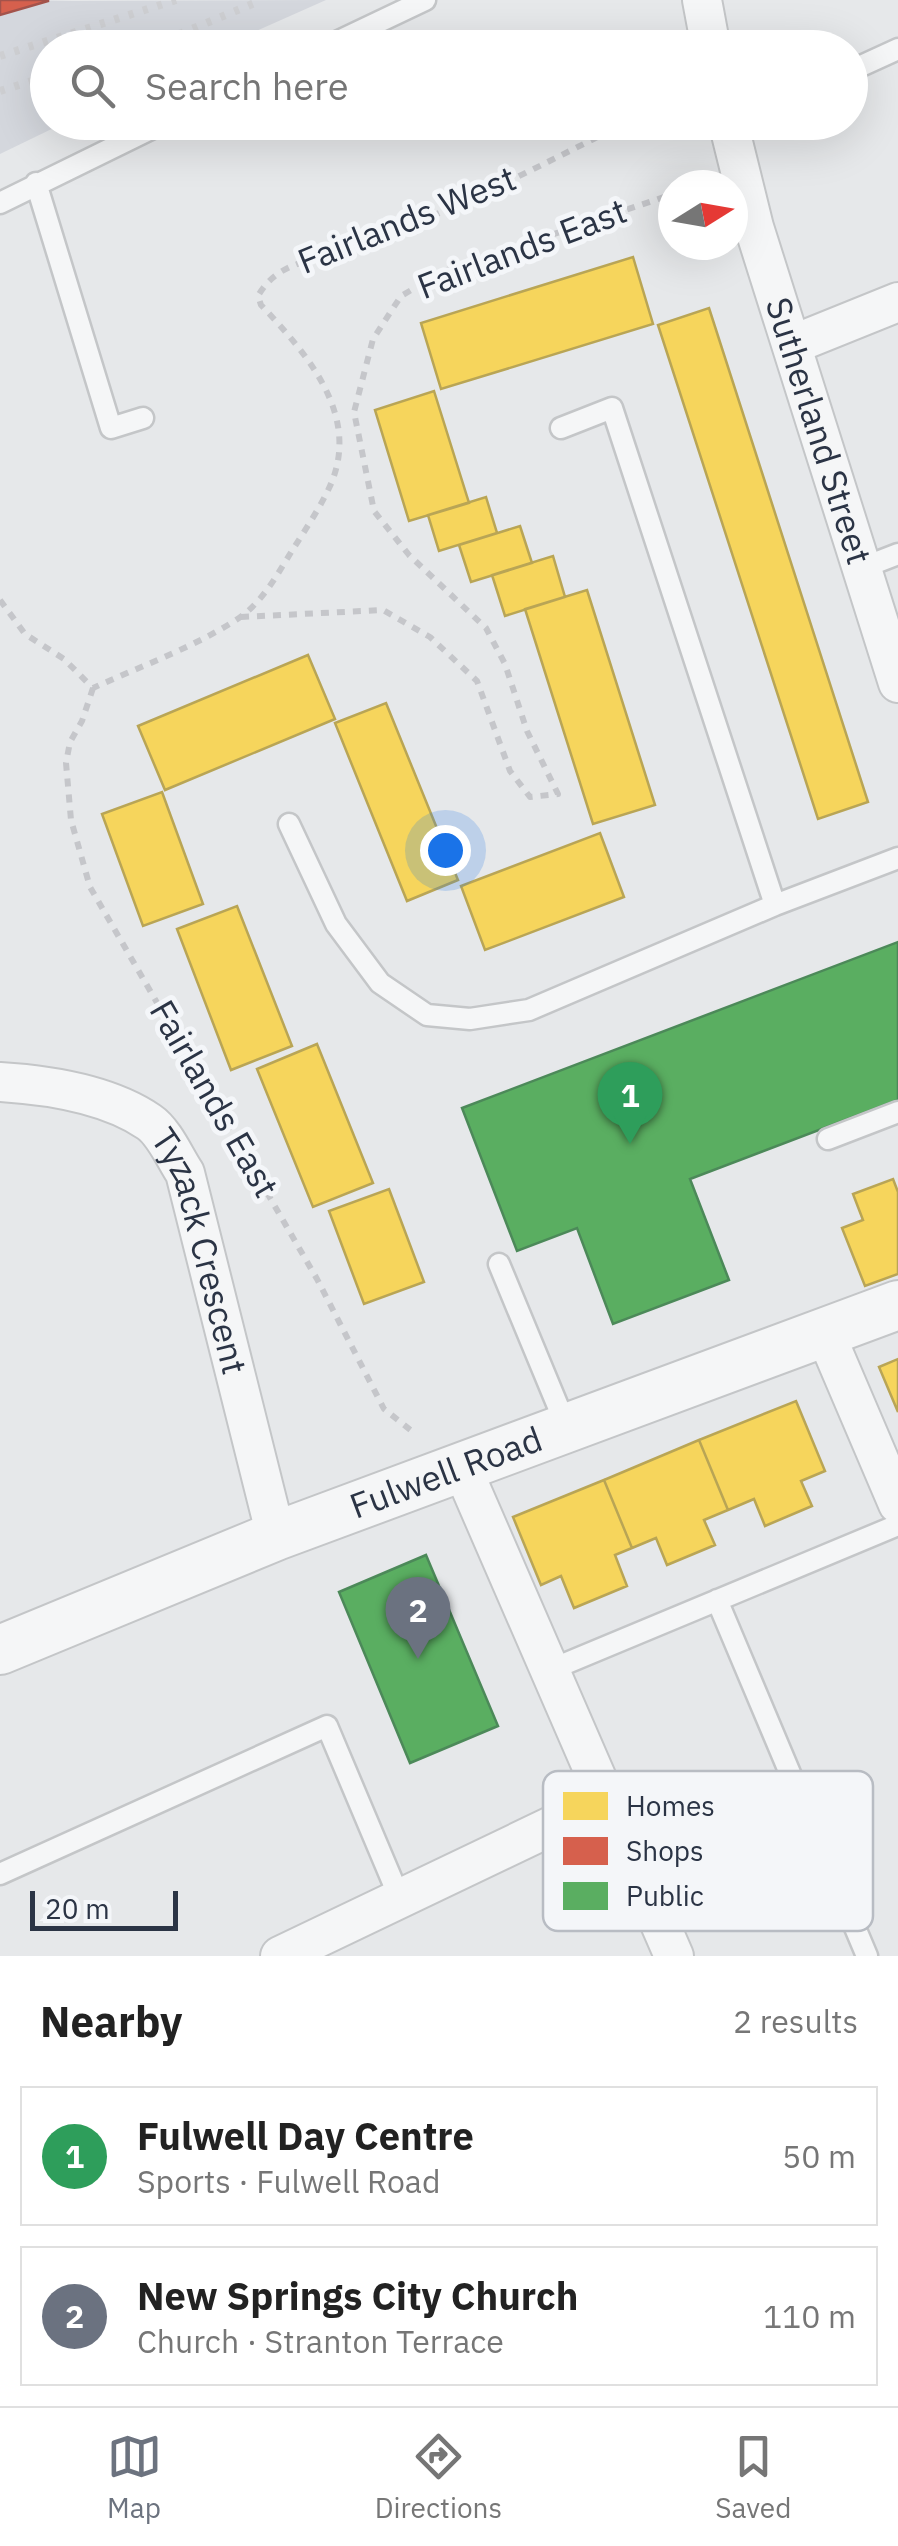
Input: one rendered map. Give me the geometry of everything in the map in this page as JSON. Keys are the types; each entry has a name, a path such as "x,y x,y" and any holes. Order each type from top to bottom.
{"street":[{"path":"702,0 708,30"},
{"name":"Sutherland Street","path":"735,140 754,228 794,344 898,683"},
{"path":"794,344 898,302"},
{"name":"Tyzack Crescent","path":"0,1082 40,1084 104,1101 152,1123 185,1172 276,1536"},
{"name":"Fulwell Road","path":"0,1650 276,1536 898,1305"},
{"path":"826,1332 898,1504"},
{"path":"462,1468 594,1771"},
{"path":"280,1956 543,1830"},
{"path":"663,1931 674,1956"}],"lane":[{"path":"362,30 425,0"},
{"path":"868,63 898,49"},
{"path":"0,203 128,140"},
{"path":"36,184 111,428 143,418"},
{"path":"561,428 612,408 776,905"},
{"path":"862,568 898,554"},
{"path":"289,824 336,924 380,983 426,1014 470,1019 528,1010 898,858"},
{"path":"828,1140 898,1112"},
{"path":"499,1264 568,1428"},
{"path":"550,1670 898,1525"},
{"path":"717,1600 789,1771"},
{"path":"0,1874 327,1726 400,1899"},
{"path":"856,1931 866,1956"}],"path":[{"name":"Fairlands West","path":"93,688 240,617 264,594 331,484 340,446 339,422 303,350 261,304 258,296 263,287 277,272 467,202 591,140"},
{"name":"Fairlands East","path":"240,617 383,610 430,637 477,680 510,771 530,798 558,794 527,731 505,664 486,628 409,554 374,511 354,412 372,340 400,296 444,271 658,199"},
{"path":"0,600 24,634 64,660 93,688"},
{"name":"Fairlands East","path":"93,688 82,722 70,742 66,763 71,820 90,887 317,1279 384,1409 462,1468"}],"shaded area":[{"path":"0,0 326,0 258,30 30,30 30,139 0,154"}],"building: Homes":[{"path":"633,257 653,324 441,389 421,323"},
{"path":"709,308 868,802 818,819 658,325"},
{"path":"434,391 469,503 409,521 375,410"},
{"path":"486,497 497,533 439,551 428,515"},
{"path":"520,526 532,563 471,582 459,545"},
{"path":"553,556 565,597 505,616 492,575"},
{"path":"587,590 655,805 593,824 525,609"},
{"path":"308,655 335,719 165,790 138,726"},
{"path":"386,703 458,880 407,901 335,723"},
{"path":"162,792 203,904 143,926 102,814"},
{"path":"600,833 624,897 485,950 461,886"},
{"path":"237,906 292,1046 231,1070 177,929"},
{"path":"317,1044 373,1183 313,1207 257,1069"},
{"path":"893,1179 898,1192 898,1274 865,1286 842,1228 863,1220 853,1194"},
{"path":"389,1189 424,1282 364,1304 329,1211"},
{"path":"898,1359 898,1412 879,1367"},
{"path":"796,1401 825,1471 801,1481 812,1506 765,1526 754,1499 728,1510 699,1440"},
{"path":"699,1440 728,1510 704,1520 715,1545 667,1565 656,1538 632,1548 604,1480"},
{"path":"604,1480 632,1548 615,1555 627,1586 574,1608 561,1576 541,1585 513,1517"}],"building: Shops":[{"path":"0,0 48,0 48,1 0,15"}],"building: Public":[{"path":"898,942 898,1100 690,1179 729,1280 613,1324 577,1228 517,1251 462,1108"},
{"path":"426,1555 498,1726 410,1763 339,1592"}],"railway":[{"path":"82,30 176,0"},
{"path":"189,30 262,0"},
{"path":"0,56 30,46"},
{"path":"0,91 30,82"}],"place":[{"name":"Fulwell Day Centre","path":"630,1144"},
{"name":"New Springs City Church","path":"418,1659"}]}
